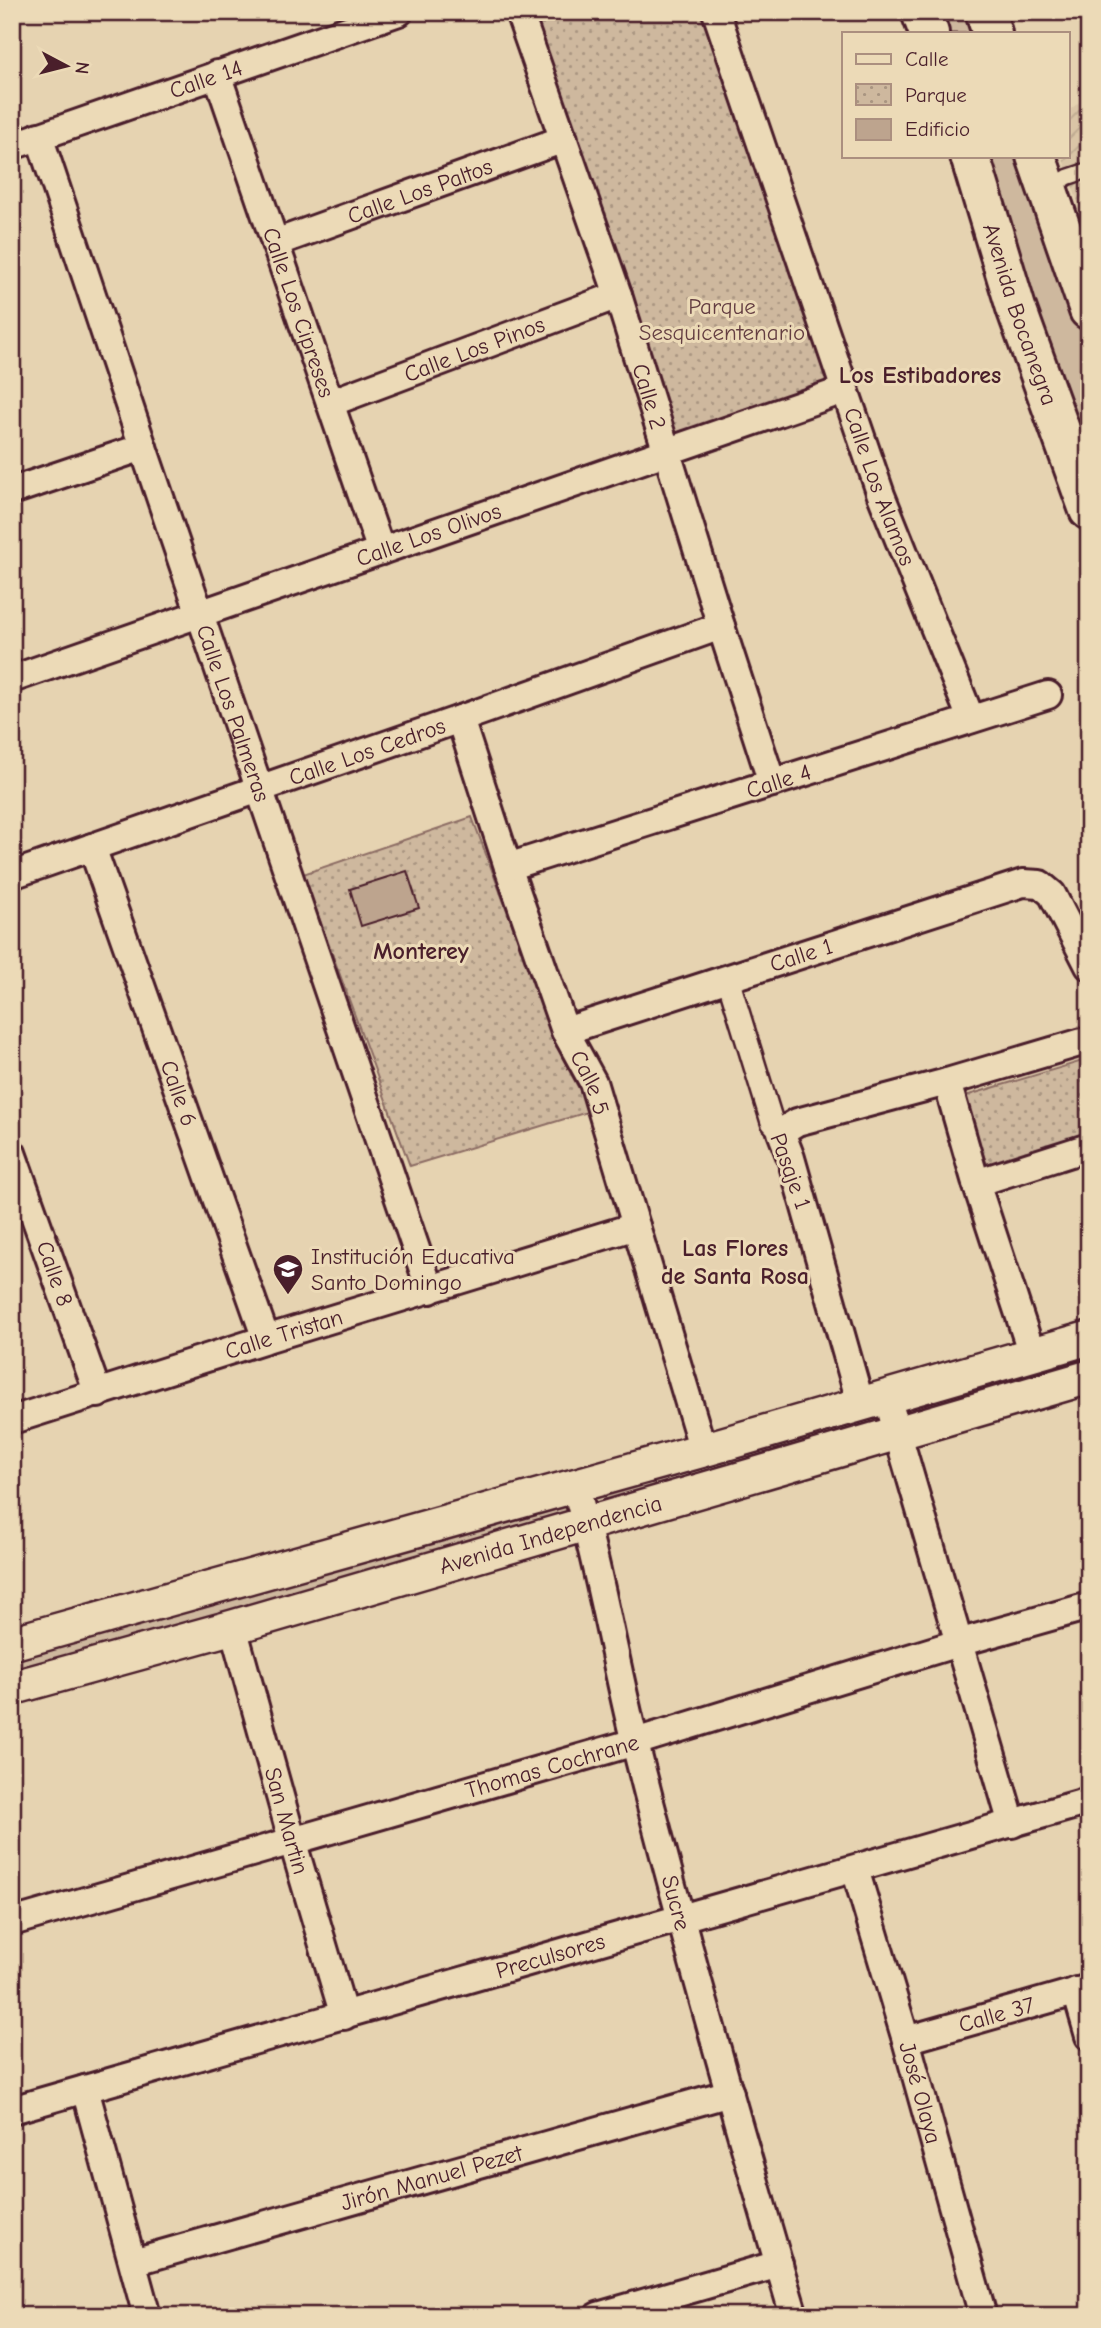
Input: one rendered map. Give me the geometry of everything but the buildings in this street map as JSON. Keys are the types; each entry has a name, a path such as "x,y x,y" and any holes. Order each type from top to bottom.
{"main road":[{"path":"921,12 929,32"},
{"path":"985,12 992,32"},
{"name":"Avenida Bocanegra","path":"971,158 1016,308 1089,510"},
{"path":"1042,173 1089,310"}],"street":[{"name":"Calle 14","path":"12,146 399,12"},
{"name":"Calle 2","path":"519,12 618,295 772,783"},
{"name":"Calle Los Alamos","path":"716,12 881,495 971,719"},
{"name":"Calle Los Cipreses","path":"217,74 381,551"},
{"name":"Calle Los Palmeras","path":"39,136 430,1290"},
{"name":"Calle Los Paltos","path":"275,243 564,139"},
{"name":"Calle Los Pinos","path":"330,403 618,295"},
{"name":"Calle Los Olivos","path":"12,679 844,390"},
{"path":"12,491 143,447"},
{"name":"Calle Los Cedros","path":"12,875 721,626"},
{"name":"Calle 4","path":"508,867 1048,695"},
{"name":"Calle 5","path":"460,719 565,1031 593,1082 703,1450"},
{"name":"Calle 6","path":"92,847 266,1339"},
{"name":"Calle 1","path":"565,1031 1023,883 1040,884 1052,894 1089,967"},
{"name":"Pasaje 1","path":"728,979 772,1122 781,1132 791,1158 874,1401 897,1433 1012,1824"},
{"path":"781,1132 797,1122 1089,1040"},
{"path":"947,1082 976,1183 1032,1354"},
{"path":"976,1183 1089,1147"},
{"name":"Calle 8","path":"12,1153 23,1219 98,1394"},
{"name":"Calle Tristan","path":"12,1420 636,1226"},
{"name":"Avenida Independencia","path":"12,1643 703,1450 1089,1338"},
{"name":"Avenida Independencia","path":"12,1688 233,1627 1089,1377"},
{"name":"Sucre","path":"575,1485 635,1742 681,1918 794,2316"},
{"name":"Thomas Cochrane","path":"12,1922 293,1843 1089,1606"},
{"name":"San Martin","path":"233,1627 344,2016"},
{"name":"Preculsores","path":"12,2110 1089,1801"},
{"name":"José Olaya","path":"855,1869 984,2316"},
{"path":"1082,1990 1089,2036"},
{"name":"Calle 37","path":"906,2040 1082,1990"},
{"path":"85,2089 147,2316"},
{"name":"Jirón Manuel Pezet","path":"132,2262 730,2093"},
{"path":"598,2316 779,2264"}],"lane":[{"path":"1042,173 1069,177 1089,170"}],"shaded area":[{"path":"1089,95 1089,234 1063,158 1070,158 1070,109"}],"green space":[{"name":"Parque Sesquicentenario","path":"530,12 702,12 832,385 675,438"},
{"path":"937,12 970,12 977,32 945,32"},
{"path":"986,158 1023,158 1089,354 1089,456"},
{"path":"472,817 562,1057 591,1111 410,1166 303,874"},
{"path":"1089,1059 1089,1139 989,1170 962,1097"},
{"path":"1089,1346 1089,1369 916,1413 913,1405"},
{"path":"883,1412 886,1424 610,1504 605,1499 606,1492"},
{"path":"563,1499 578,1510 12,1679 12,1656"}],"place":[{"name":"Institución Educativa Santo Domingo","path":"288,1296"}],"district":[{"name":"Los Estibadores","path":"920,375"},
{"name":"Monterey","path":"421,951"},
{"name":"Las Flores de Santa Rosa","path":"735,1262"}]}
